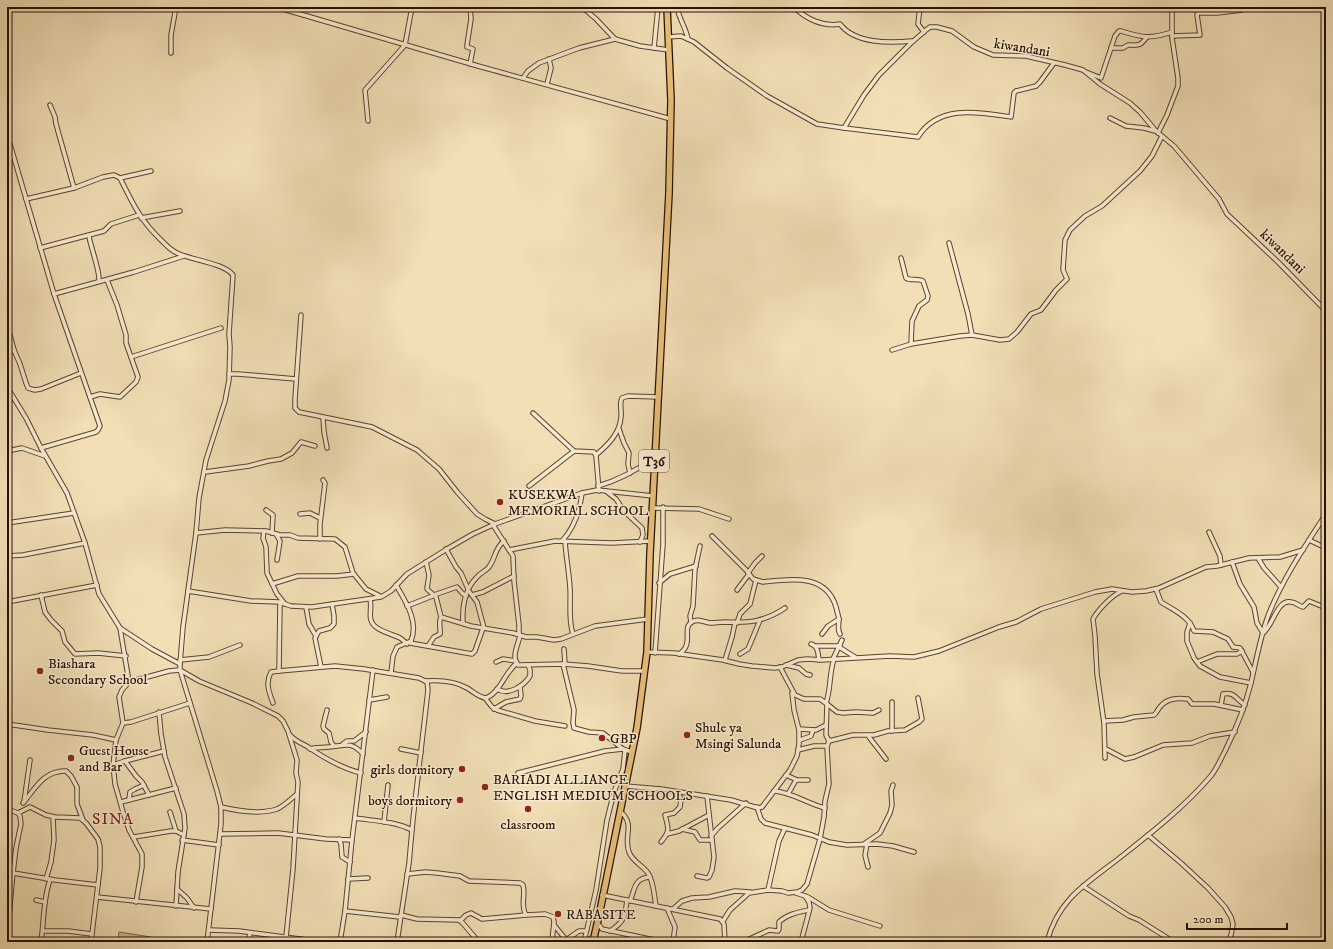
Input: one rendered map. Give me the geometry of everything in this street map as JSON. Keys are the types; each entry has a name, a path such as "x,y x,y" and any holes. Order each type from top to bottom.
{"highway":[{"name":"T36","path":"593,939 598,922 602,895 632,752 647,652 654,458 669,193 671,118 667,7"}],"street":[{"path":"171,52 171,35 176,7"},
{"path":"276,7 470,64 671,118"},
{"path":"368,121 365,90 405,45 412,7"},
{"path":"470,7 471,20 467,47 473,49 470,64"},
{"path":"582,7 596,19 615,40"},
{"path":"654,48 658,7"},
{"path":"676,7 680,20 686,30 688,40"},
{"path":"794,7 806,17 824,25 840,24 844,30 861,38 888,41 913,41"},
{"path":"920,7 918,24 924,32"},
{"path":"1110,118 1126,126 1144,128 1157,132 1167,115 1178,86 1172,34 1172,7"},
{"path":"1083,70 1101,78 1115,36 1120,31 1147,37 1172,34 1200,36 1197,17 1198,13 1242,10 1246,7"},
{"name":"kiwandani","path":"844,128 864,95 879,75 913,41 930,28 937,27 952,32 974,47 993,55 1026,56 1083,70 1100,84 1130,103 1145,117 1157,132 1174,146 1218,199 1227,214 1277,261 1326,311"},
{"path":"668,36 681,36 694,42 756,89 817,124 918,137 923,129 932,122 946,115 961,112 977,112 1011,117 1014,93 1036,86 1054,63"},
{"path":"1111,48 1123,48 1128,45 1138,46 1141,45 1147,37"},
{"path":"523,78 535,65 595,43 615,40 634,45 669,50"},
{"path":"547,84 551,68 549,59"},
{"path":"50,105 55,117 74,188"},
{"path":"7,134 54,294 100,426 96,432 41,448"},
{"path":"892,350 911,344 949,337 972,335 1000,340 1009,339 1017,332 1030,314 1041,310 1056,290 1067,279 1063,270 1065,240 1070,230 1085,216 1111,199 1140,172 1152,156 1162,136"},
{"path":"120,178 152,171"},
{"path":"26,199 74,188 103,177 114,175 120,178 140,216 151,230 176,253 224,267 233,275 229,334 229,380 225,401 206,460 199,498 180,662 180,670 221,808 222,824 208,942"},
{"path":"40,248 104,231 110,224 140,216 180,210"},
{"path":"89,236 100,276 99,281"},
{"path":"950,244 972,335"},
{"path":"54,294 107,280 186,256"},
{"path":"901,258 906,278 923,280 928,296 927,300 919,306 912,321 911,344"},
{"path":"90,398 100,394 120,397 138,378 126,343 126,335 107,280"},
{"path":"301,315 294,399 296,410 323,418 378,429 418,450 439,469 477,514 494,524 513,556 520,625 515,654 516,662 497,689 491,696 485,698 480,697 466,687 457,684 434,680 425,681"},
{"path":"7,324 14,350 28,388 41,389 81,373"},
{"path":"131,357 221,328"},
{"path":"7,353 14,350"},
{"path":"229,374 296,379"},
{"path":"7,387 26,418 45,456 67,493 85,543 99,594 120,628 126,656 129,682"},
{"path":"596,455 609,443 619,428 622,398 628,396 658,397"},
{"path":"533,413 574,451"},
{"path":"323,418 324,432 328,448"},
{"path":"619,428 630,453 628,464 630,473"},
{"path":"205,472 249,466 281,459 292,453 301,442 315,446"},
{"path":"7,452 22,448 45,456"},
{"path":"529,486 574,451 592,451 596,455 599,491"},
{"path":"598,486 630,473 654,458"},
{"path":"320,539 320,518 325,483 323,480"},
{"path":"188,591 251,601 306,607 381,597 387,594 407,574 446,549 494,524 591,490 653,496"},
{"path":"606,491 616,499 624,511 642,528 643,535 640,542"},
{"path":"573,634 571,626 569,574 564,541 574,523 582,493"},
{"path":"655,653 663,544 663,507"},
{"path":"653,508 663,507 699,509 728,519"},
{"path":"266,510 273,514 274,533 280,541 277,560"},
{"path":"7,523 74,513"},
{"path":"300,514 310,513 320,518"},
{"path":"1047,942 1058,913 1067,902 1083,886 1178,810 1210,778 1235,732 1245,705 1268,617 1281,587 1326,514"},
{"path":"196,533 225,530 264,531 280,535 290,535 298,538 336,539 342,544 347,552 350,567 354,574 366,589 381,597"},
{"path":"264,531 262,538 266,547 266,568 272,584 285,604"},
{"path":"1209,532 1220,556 1221,565"},
{"path":"712,536 756,580 763,582 803,579 815,582 822,586 832,598 836,608 839,619 838,628 840,634"},
{"path":"1309,540 1326,548"},
{"path":"463,623 463,605 468,590 477,577 489,567 496,549 504,541"},
{"path":"509,550 545,542 564,541 612,543 651,541"},
{"path":"7,556 23,555 85,543"},
{"path":"679,654 687,646 688,628 691,622 690,616 693,606 696,566 700,546"},
{"path":"391,673 397,647 401,645 408,644 428,646 472,654 475,651 483,628 477,602 468,590 461,573 446,549"},
{"path":"647,652 679,654 725,660 752,666 775,668 798,660 914,657 939,651 999,626 1016,622 1060,602 1105,590 1139,592 1156,589 1203,568 1247,558 1280,557 1303,550"},
{"path":"737,590 749,574 755,562 762,556"},
{"path":"1258,558 1264,568 1281,587"},
{"path":"426,562 429,575 427,589 435,595 441,617 439,621 441,628 440,634 434,637 428,646"},
{"path":"1232,562 1240,584 1254,606 1258,626 1263,633"},
{"path":"659,583 670,574 696,566"},
{"path":"272,584 298,576 338,576 354,574"},
{"path":"472,595 483,592 514,576"},
{"path":"725,660 736,623 740,614 750,604 756,580"},
{"path":"7,602 96,585"},
{"path":"396,585 414,622 414,633 408,644"},
{"path":"407,606 457,587 460,588 462,593 466,596"},
{"path":"1156,589 1161,602 1182,614 1190,623 1194,631 1213,632 1228,639 1233,647 1240,648 1250,670 1253,672"},
{"path":"1105,758 1106,749 1104,720 1097,681 1096,636 1093,619 1097,612 1115,594 1122,591"},
{"path":"41,595 46,613 62,631 65,642 76,654 98,653 126,656"},
{"path":"370,599 372,607 370,619 372,623 378,629 400,638 408,644"},
{"path":"1263,633 1269,627 1280,606 1286,602 1293,602 1303,607 1309,601 1326,608"},
{"path":"279,671 280,644 278,631 280,603"},
{"path":"316,636 320,631 330,628 334,624 332,604"},
{"path":"306,607 311,630 316,636 321,667"},
{"path":"691,622 698,620 711,623 736,623 760,620 785,608"},
{"path":"441,617 526,637 554,640 595,626 648,619"},
{"path":"822,634 828,626 839,619"},
{"path":"740,654 748,649 760,620"},
{"path":"1190,623 1186,636 1192,654 1200,666 1220,677 1251,683"},
{"path":"120,628 152,649 180,662 208,657 240,645"},
{"path":"793,893 803,888 809,879 820,839 830,779 827,746 826,704 833,659 842,640"},
{"path":"811,644 816,646 839,646 855,658"},
{"path":"816,646 819,660"},
{"path":"564,649 564,664 574,710 574,728 589,732 603,733 624,749 632,752"},
{"path":"1197,662 1217,654 1237,654 1242,652"},
{"path":"496,662 503,659 516,662 520,665 564,664 644,672"},
{"path":"497,689 505,692 520,686 530,676 528,665"},
{"path":"786,665 799,668 806,674 810,675"},
{"path":"273,703 268,688 268,679 271,672 279,671 335,666 373,670 419,678 425,681 428,685 407,874 397,942"},
{"path":"625,786 661,789 707,796 746,803 757,808 764,805 786,775 797,756 800,740 792,692 780,667"},
{"path":"136,902 142,854 129,830 115,784 114,765 116,740 124,723 119,697 122,690 129,682 169,671 180,670 199,682 252,703 278,716 283,721 289,734 296,760 296,772 298,779 293,869 286,937"},
{"path":"340,942 345,911 352,840 373,670"},
{"path":"494,709 506,702 520,699 520,686"},
{"path":"792,692 804,699 820,699 837,712 873,713 879,710"},
{"path":"1221,705 1223,694 1227,693 1233,694 1245,705"},
{"path":"369,700 387,696"},
{"path":"485,698 494,709 524,718 565,726"},
{"path":"828,740 853,735 877,734 905,730 922,719 918,698"},
{"path":"1104,720 1123,720 1134,717 1154,715 1162,704 1173,698 1188,699 1192,704 1221,705 1243,710"},
{"path":"892,702 892,731"},
{"path":"124,723 190,703"},
{"path":"327,710 323,726 329,733 331,742 334,746"},
{"path":"159,712 160,734 164,751 184,814 185,828 182,840 176,889 176,906"},
{"path":"7,724 93,735 116,740"},
{"path":"799,729 813,730 819,729 826,725"},
{"path":"800,740 811,736 813,730"},
{"path":"310,749 334,746 343,744 347,741 354,741 366,732"},
{"path":"1106,749 1125,759 1134,757 1163,745 1192,743 1210,736 1235,732"},
{"path":"289,734 295,740 338,765 361,773"},
{"path":"869,737 873,737 877,734"},
{"path":"865,735 869,737 886,759"},
{"path":"343,744 354,746 363,754"},
{"path":"798,750 814,746 827,746"},
{"path":"401,749 421,754"},
{"path":"518,773 605,751 624,749"},
{"path":"593,939 584,942 585,931 596,890 607,820 614,792 623,769 624,749"},
{"path":"114,765 164,751"},
{"path":"24,809 23,803 30,760"},
{"path":"126,761 142,782 149,795"},
{"path":"23,803 49,774 66,772 71,776 77,787 77,804 83,820 94,834 100,847 100,868 91,942"},
{"path":"786,775 796,780 808,780"},
{"path":"788,794 796,780"},
{"path":"129,800 130,792 135,788 144,785"},
{"path":"384,822 388,785"},
{"path":"865,844 880,833 890,813 892,805 891,791 893,785"},
{"path":"120,802 176,788"},
{"path":"774,791 788,794 825,808"},
{"path":"661,842 666,834 668,825 665,815 674,813 680,807 681,799 678,792"},
{"path":"221,808 253,811 276,809 297,794"},
{"path":"697,876 707,878 711,875 714,856 707,796"},
{"path":"682,829 695,832 700,840 711,838 718,828 746,803"},
{"path":"18,813 24,809 33,808 53,817 80,818 83,820"},
{"path":"757,808 762,822 812,835 820,839 840,844 893,846 914,852"},
{"path":"7,809 18,813 22,824 12,874 7,938"},
{"path":"620,811 625,815 628,822 628,844 630,853 650,877 656,906"},
{"path":"170,812 176,831"},
{"path":"666,834 682,829 709,815"},
{"path":"41,942 53,846 53,817"},
{"path":"355,818 401,825 412,830"},
{"path":"768,890 779,841 785,828"},
{"path":"134,837 171,830 184,835"},
{"path":"220,834 274,833 352,840"},
{"path":"1148,835 1181,863 1225,906 1233,924 1231,935 1227,942"},
{"path":"339,839 342,857 350,862"},
{"path":"182,840 219,845"},
{"path":"865,844 868,867"},
{"path":"407,874 426,872 460,876 469,881 520,883 524,888 522,906 526,915"},
{"path":"12,874 98,884"},
{"path":"610,931 622,922 628,901 638,881 646,877 650,877"},
{"path":"348,879 368,878"},
{"path":"1083,886 1124,913 1139,920 1174,942"},
{"path":"800,942 809,910 809,902 803,888"},
{"path":"176,889 187,898 194,908"},
{"path":"673,909 682,901 692,898 709,897 735,891 751,892 768,890 805,895 829,910 880,926"},
{"path":"725,942 722,921 730,910 744,896 751,892"},
{"path":"602,895 673,909 722,921"},
{"path":"97,897 211,910"},
{"path":"36,900 45,902"},
{"path":"667,908 675,926 673,942"},
{"path":"743,942 769,930 778,931 780,929 779,922 784,918 809,910"},
{"path":"345,911 417,918 455,919 460,921 479,942"},
{"path":"460,921 466,915 471,913 485,919 526,915 551,916 554,919 552,941"},
{"path":"598,922 602,929 664,942"},
{"path":"554,925 567,941"},
{"path":"43,930 92,934"},
{"path":"209,930 223,930 323,942"},
{"path":"567,941 579,932 585,931"},
{"path":"248,942 250,933"},
{"path":"496,942 574,942"}],"green space":[{"path":"119,932 151,937 150,942 118,942"}],"place":[{"name":"KUSEKWA MEMORIAL SCHOOL","path":"500,502"},
{"name":"Biashara Secondary School","path":"40,671"},
{"name":"Shule ya Msingi Salunda","path":"687,735"},
{"name":"GBP","path":"602,738"},
{"name":"Guest House and Bar","path":"71,758"},
{"name":"girls dormitory","path":"462,769"},
{"name":"BARIADI ALLIANCE ENGLISH MEDIUM SCHOOLS","path":"485,787"},
{"name":"boys dormitory","path":"460,800"},
{"name":"classroom","path":"528,809"},
{"name":"RABASITE","path":"558,914"}],"district":[{"name":"SINA","path":"113,818"}]}
